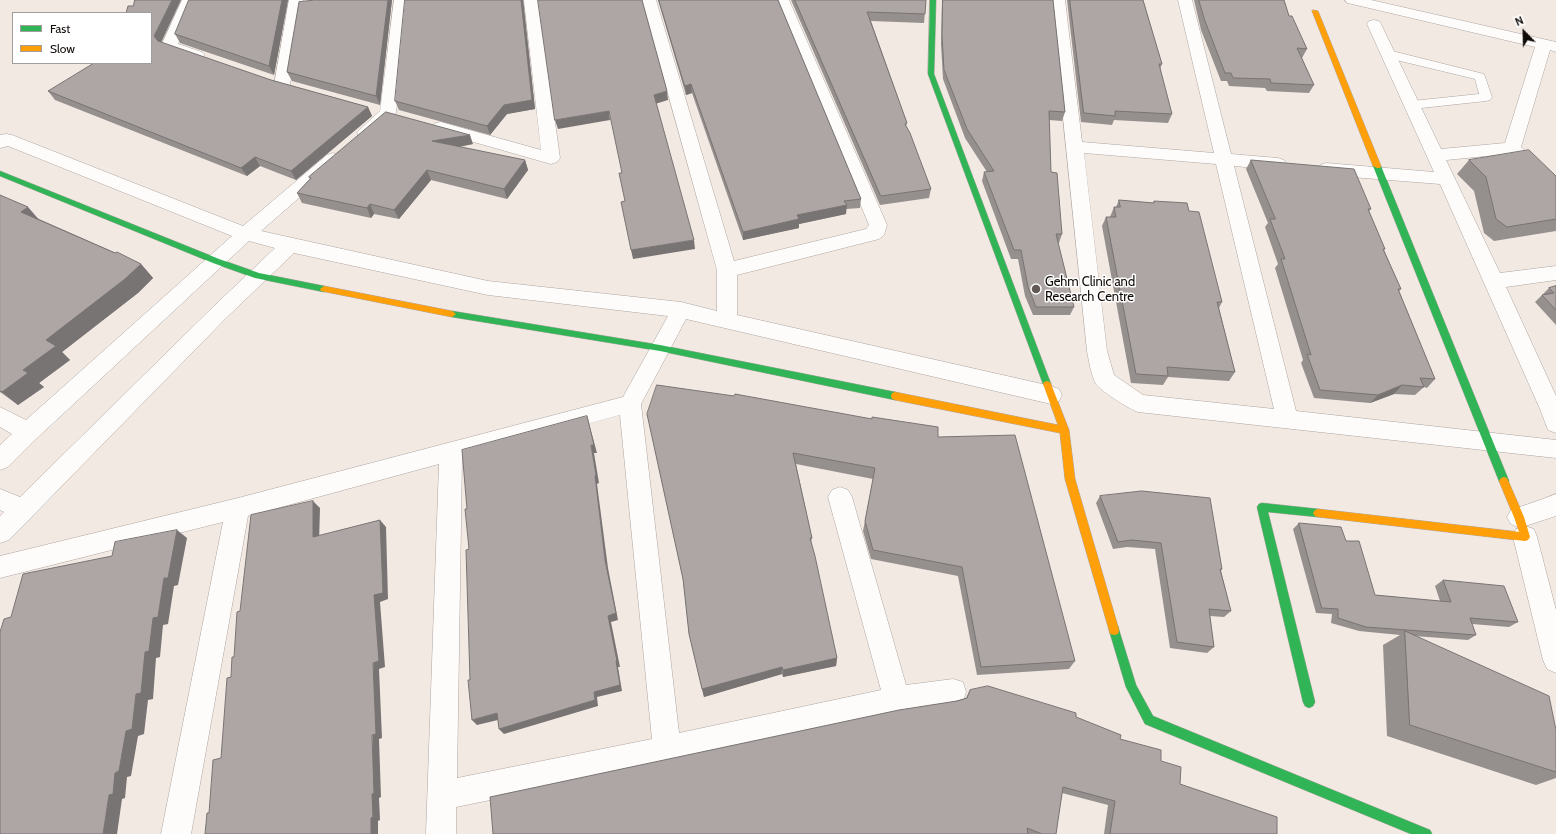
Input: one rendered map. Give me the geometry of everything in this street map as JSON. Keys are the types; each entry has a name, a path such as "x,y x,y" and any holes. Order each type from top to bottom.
{"street":[{"path":"189,0 169,46 214,61"},
{"path":"0,460 28,432 246,234 388,113 401,0"},
{"path":"425,123 551,158 531,0"},
{"path":"649,0 727,270 727,321"},
{"path":"727,270 872,234 878,230 878,226 782,0"},
{"path":"933,0 931,74 1064,430 1070,479 1128,679 1149,720 1426,834"},
{"path":"1058,0 1096,351 1104,380 1138,403 1556,449"},
{"path":"1184,0 1287,419"},
{"path":"1352,0 1550,45 1512,148"},
{"path":"282,84 300,4"},
{"path":"1315,11 1522,527 1552,631 1556,660"},
{"path":"1374,24 1447,179 1554,414"},
{"path":"3,141 246,234 290,245 488,288 681,310 1051,395"},
{"path":"1074,147 1447,179"},
{"path":"1435,155 1512,148 1556,191"},
{"path":"0,174 216,261 258,276 447,313 660,348 1064,430"},
{"path":"0,532 290,245"},
{"path":"1494,281 1556,273"},
{"path":"667,750 630,404 681,310"},
{"path":"0,567 238,508 630,404"},
{"path":"0,416 28,432"},
{"path":"441,834 451,452"},
{"path":"840,497 896,700"},
{"path":"0,499 23,509"},
{"path":"1309,702 1262,507 1522,527 1556,504"},
{"path":"176,834 238,508"},
{"path":"442,795 667,750 896,700 953,692"}],"lane":[{"path":"1388,54 1480,77 1486,97 1412,105"}],"building":[{"path":"135,0 172,0 154,36 158,41 271,80 368,107 291,171 255,157 241,168 48,91 92,64 152,64 152,12 126,12 128,6 133,6"},
{"path":"189,0 282,0 269,66 175,34"},
{"path":"316,0 388,0 376,96 287,72 299,2"},
{"path":"405,0 521,0 532,100 504,105 487,126 395,101"},
{"path":"538,0 642,0 667,91 654,95 694,240 631,250 621,202 625,201 619,173 622,173 609,111 555,120"},
{"path":"659,0 778,0 861,199 844,201 847,205 797,215 799,219 743,232 691,84 685,86"},
{"path":"795,0 926,0 925,14 867,12 907,123 905,124 910,133 931,189 881,196"},
{"path":"943,0 1053,0 1065,112 1049,111 1051,172 1057,173 1062,234 1056,234 1074,307 1036,307 1028,287 1021,250 1014,250 984,172 994,171 967,129 944,70 942,36"},
{"path":"1070,0 1143,0 1162,64 1159,64 1172,114 1115,111 1115,116 1084,113"},
{"path":"1199,0 1284,0 1289,16 1292,16 1307,49 1297,48 1314,85 1271,83 1270,79 1233,78 1231,73 1225,73 1205,21"},
{"path":"386,112 470,135 432,141 525,160 504,189 427,170 394,210 370,204 367,208 297,193 311,178 309,177"},
{"path":"1529,150 1556,176 1556,219 1507,227 1496,219 1486,177 1469,160"},
{"path":"1251,160 1354,169 1371,209 1368,209 1385,249 1383,249 1401,289 1398,289 1435,379 1420,378 1424,387 1402,385 1378,395 1320,390 1307,354 1311,355 1281,259 1285,259 1270,219 1275,219"},
{"path":"0,195 28,207 21,212 115,253 117,252 141,264 125,279 46,340 56,346 23,370 28,373 2,392 0,391"},
{"path":"1119,200 1154,203 1154,201 1187,203 1189,211 1199,212 1222,302 1217,302 1235,372 1167,367 1168,376 1136,374 1106,217 1116,217 1114,207 1120,207"},
{"path":"1556,286 1556,310 1542,295 1554,293 1549,288"},
{"path":"657,385 734,396 735,394 872,419 872,417 938,427 938,437 1015,435 1075,661 981,667 962,567 873,550 865,521 875,468 793,453 812,538 810,538 837,658 783,670 782,667 702,689 689,634 683,579 647,414"},
{"path":"587,416 594,445 591,445 596,475 605,560 616,613 608,616 620,685 594,692 595,700 499,729 497,713 472,720 468,680 470,680 466,550 469,549 462,450"},
{"path":"1142,491 1210,498 1222,569 1220,569 1231,611 1209,609 1214,647 1177,642 1161,543 1132,540 1118,542 1100,496"},
{"path":"313,501 313,537 380,520 383,593 374,595 379,661 373,663 376,734 372,735 374,793 372,794 373,817 371,818 371,834 205,834 207,813 209,813 213,760 221,758 227,678 231,677 232,657 234,657 237,612 240,611 251,515"},
{"path":"1299,523 1341,527 1346,541 1359,541 1375,595 1451,602 1443,580 1504,586 1518,622 1470,618 1476,635 1366,627 1338,618 1338,609 1322,608"},
{"path":"177,530 168,578 164,578 158,617 153,618 149,651 145,652 141,693 136,694 132,729 126,731 119,771 115,773 113,794 109,795 103,834 0,834 0,632 4,619 11,617 23,574 112,556 115,542"},
{"path":"1405,631 1549,696 1556,730 1556,772 1410,725"},
{"path":"988,686 1076,713 1076,717 1121,735 1120,739 1161,750 1161,761 1181,767 1180,784 1277,817 1277,834 1110,834 1115,801 1063,787 1056,834 1042,834 1027,828 1028,834 493,834 490,797 899,710 957,701 967,698 970,690"}],"traffic: fast":[{"path":"933,0 931,74 1047,384"},
{"path":"1377,166 1504,481"},
{"path":"0,173 216,261 258,276 324,289"},
{"path":"452,314 660,348 895,396"},
{"path":"1309,702 1262,507 1318,513"},
{"path":"1114,630 1131,687 1149,720 1426,834"}],"traffic: slow":[{"path":"1315,11 1377,166"},
{"path":"324,289 452,314"},
{"path":"1047,384 1064,430 1070,479 1114,630"},
{"path":"895,396 1064,430"},
{"path":"1318,513 1525,537 1519,517 1504,481"}],"place":[{"name":"Gehm Clinic and Research Centre","path":"1036,289"}]}
